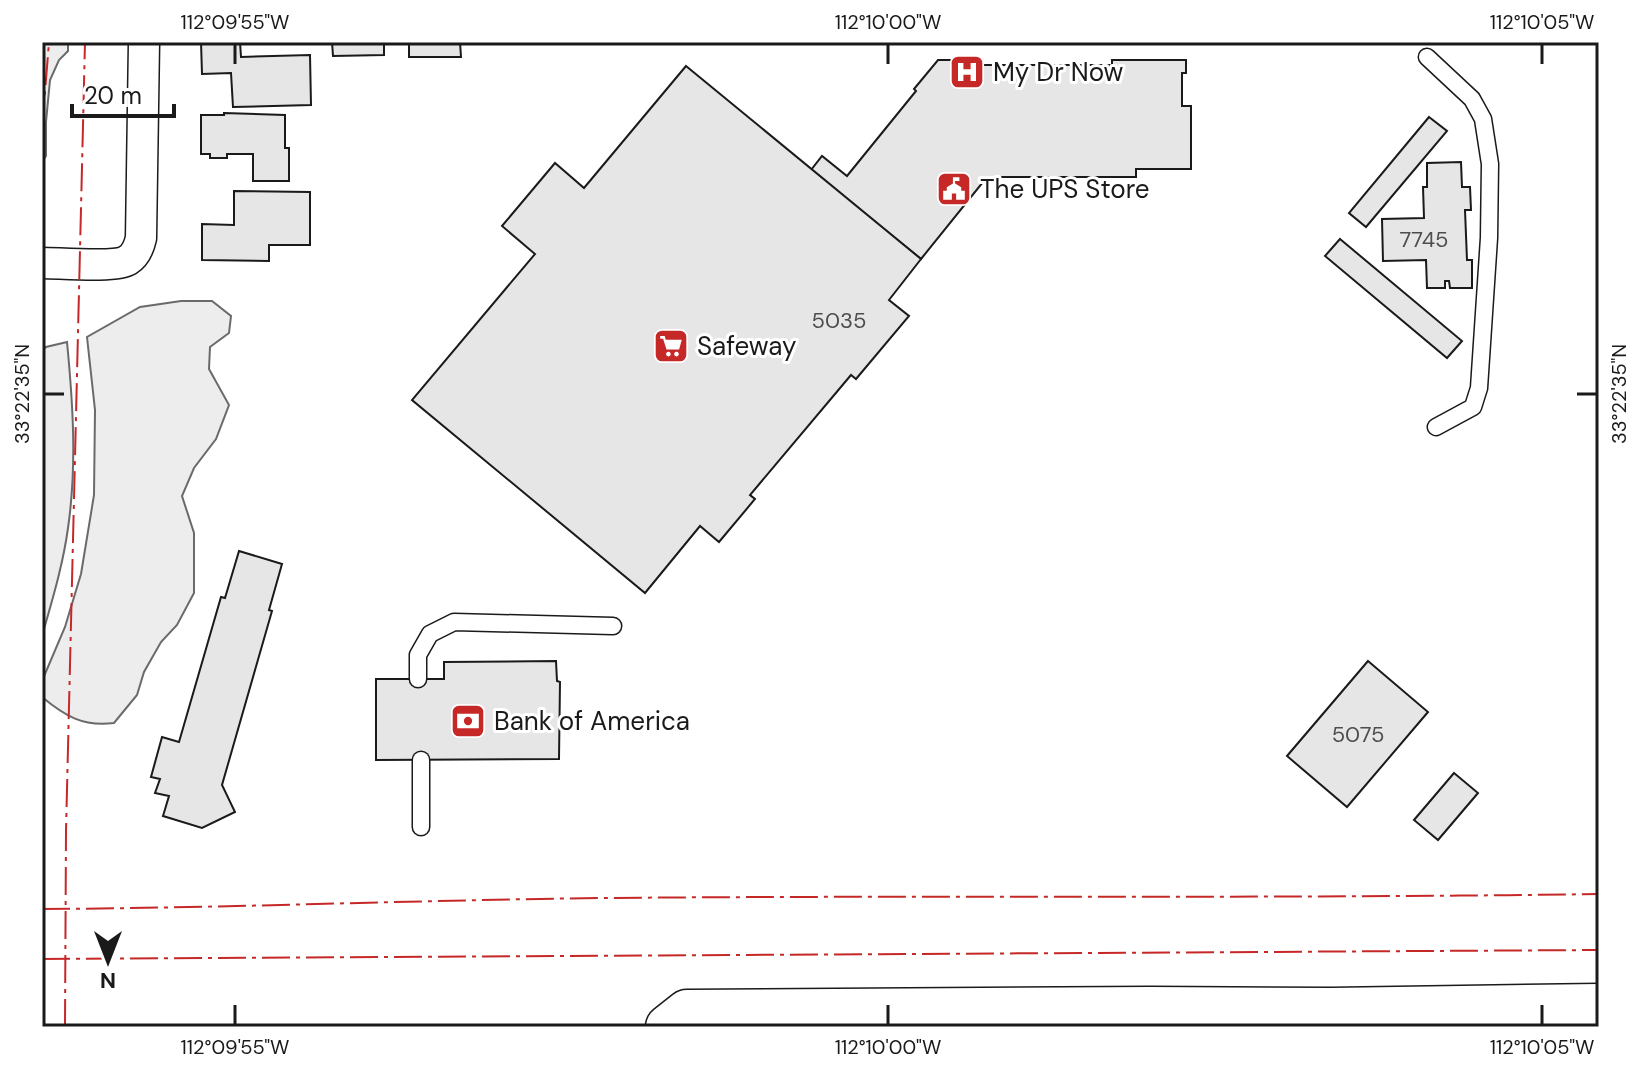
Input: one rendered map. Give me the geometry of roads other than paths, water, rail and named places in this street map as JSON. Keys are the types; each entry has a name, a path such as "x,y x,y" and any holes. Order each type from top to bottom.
{"main road":[{"path":"668,1027 687,1012 1599,1006"}],"street":[{"path":"42,263 122,263 131,259 139,249 144,42"}],"lane":[{"path":"1427,57 1472,99 1483,119 1490,164 1489,238 1479,388 1473,407 1436,427"},
{"path":"418,679 418,655 430,634 454,622 613,626"},
{"path":"421,760 421,827"}],"place":[{"name":"My Dr Now","path":"967,72"},
{"name":"The UPS Store","path":"954,189"},
{"name":"Safeway","path":"671,346"},
{"name":"Bank of America","path":"468,721"}]}
